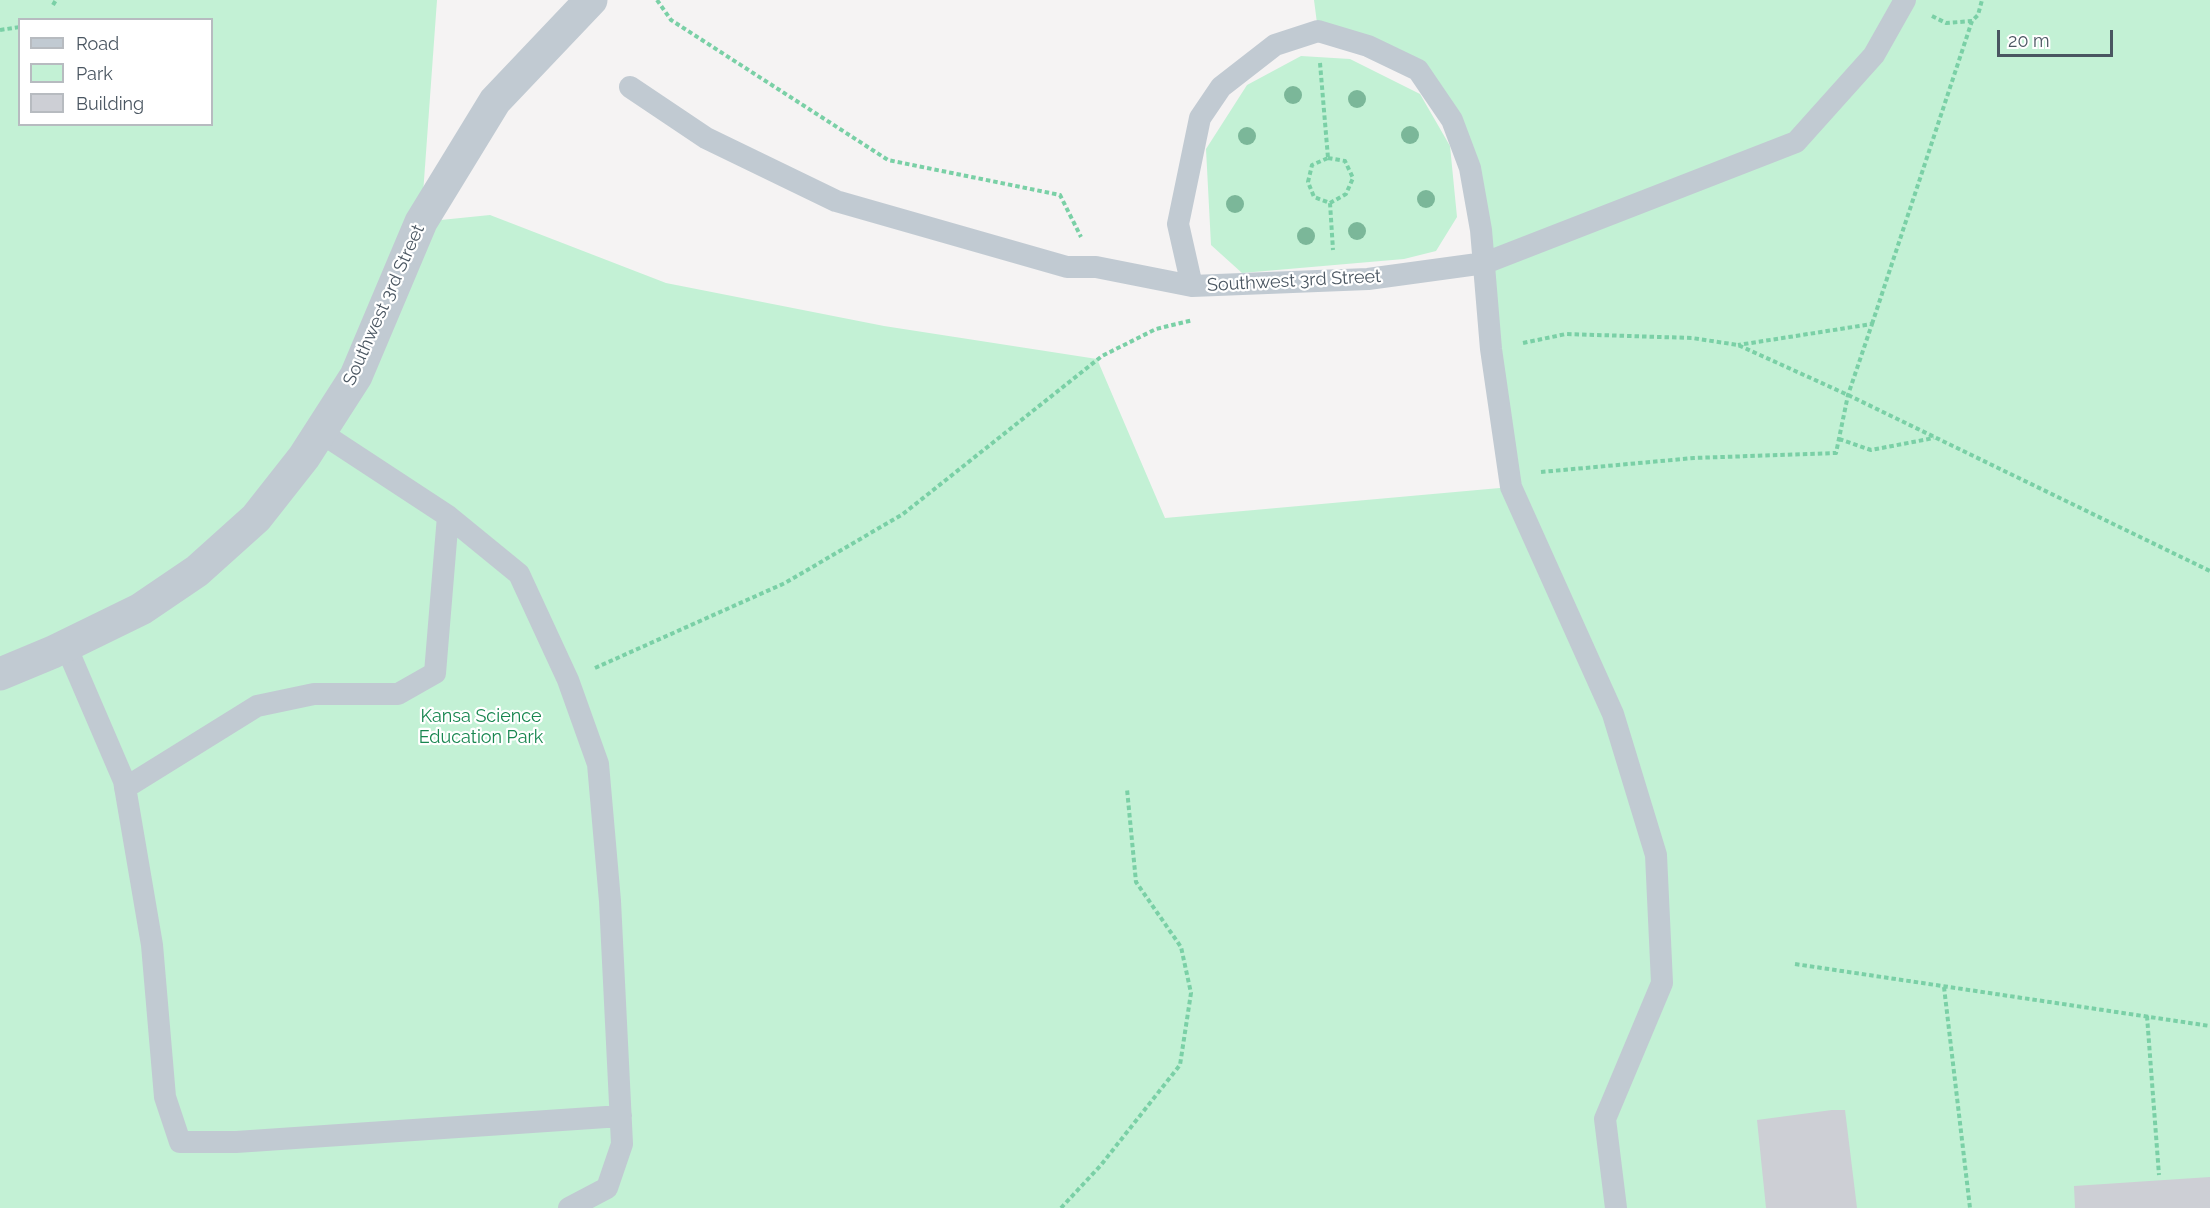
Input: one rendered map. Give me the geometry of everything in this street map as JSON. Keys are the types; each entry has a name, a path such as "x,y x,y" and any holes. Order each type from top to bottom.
{"street":[{"name":"Southwest 3rd Street","path":"0,674 66,646 141,609 197,571 256,518 320,432 356,376 421,222 495,101 591,0"}],"lane":[{"name":"Southwest 3rd Street","path":"630,87 706,138 836,201 1068,267 1096,267 1192,286 1368,279 1485,263 1796,142 1874,56 1904,1"},
{"path":"1192,286 1178,224 1200,118 1221,87 1245,66 1275,45 1317,31 1368,46 1418,70 1452,120 1470,168 1485,263 1491,349 1511,487 1613,714 1656,855 1662,983 1605,1119 1616,1208"},
{"path":"320,432 448,516 519,574 568,680 598,764 610,901 622,1144 607,1188 569,1208"},
{"path":"125,788 257,706 314,694 398,694 435,673 448,516"},
{"path":"66,646 125,788 152,945 165,1097 180,1142 236,1142 621,1116"}],"path":[{"path":"657,0 671,20 888,160 1060,195 1096,267"},
{"path":"1509,475 1694,458 1836,453 1848,394 1972,21 1978,15 1982,0"},
{"path":"1904,1 1946,23 1972,21"},
{"path":"0,30 18,27"},
{"path":"1317,31 1328,158"},
{"path":"1328,158 1345,160 1353,178 1346,194 1330,203 1314,197 1308,182 1312,165 1328,158"},
{"path":"1330,203 1333,256"},
{"path":"568,680 785,583 903,514 1102,356 1156,329 1202,317"},
{"path":"1738,345 1872,324"},
{"path":"1491,349 1566,334 1692,338 1738,345 1848,394 2210,571"},
{"path":"1839,439 1871,450 1936,438"},
{"path":"1061,1208 1101,1165 1180,1065 1191,993 1181,947 1136,882 1127,789"},
{"path":"1795,964 2210,1026"},
{"path":"1944,987 1970,1208"},
{"path":"2147,1016 2159,1175"}],"green space":[{"name":"Kansa Science Education Park","path":"0,0 437,0 421,222 490,215 666,283 884,326 1097,359 1165,518 1511,487 1470,168 1418,70 1318,31 1314,0 2210,0 2210,1208 0,1208"},
{"path":"1301,56 1350,59 1420,94 1450,146 1457,217 1436,251 1404,259 1242,273 1211,245 1206,149 1247,85"}],"building":[{"path":"1845,1110 1857,1208 1766,1208 1757,1120"},
{"path":"2210,1177 2210,1208 2075,1208 2074,1186"}]}
